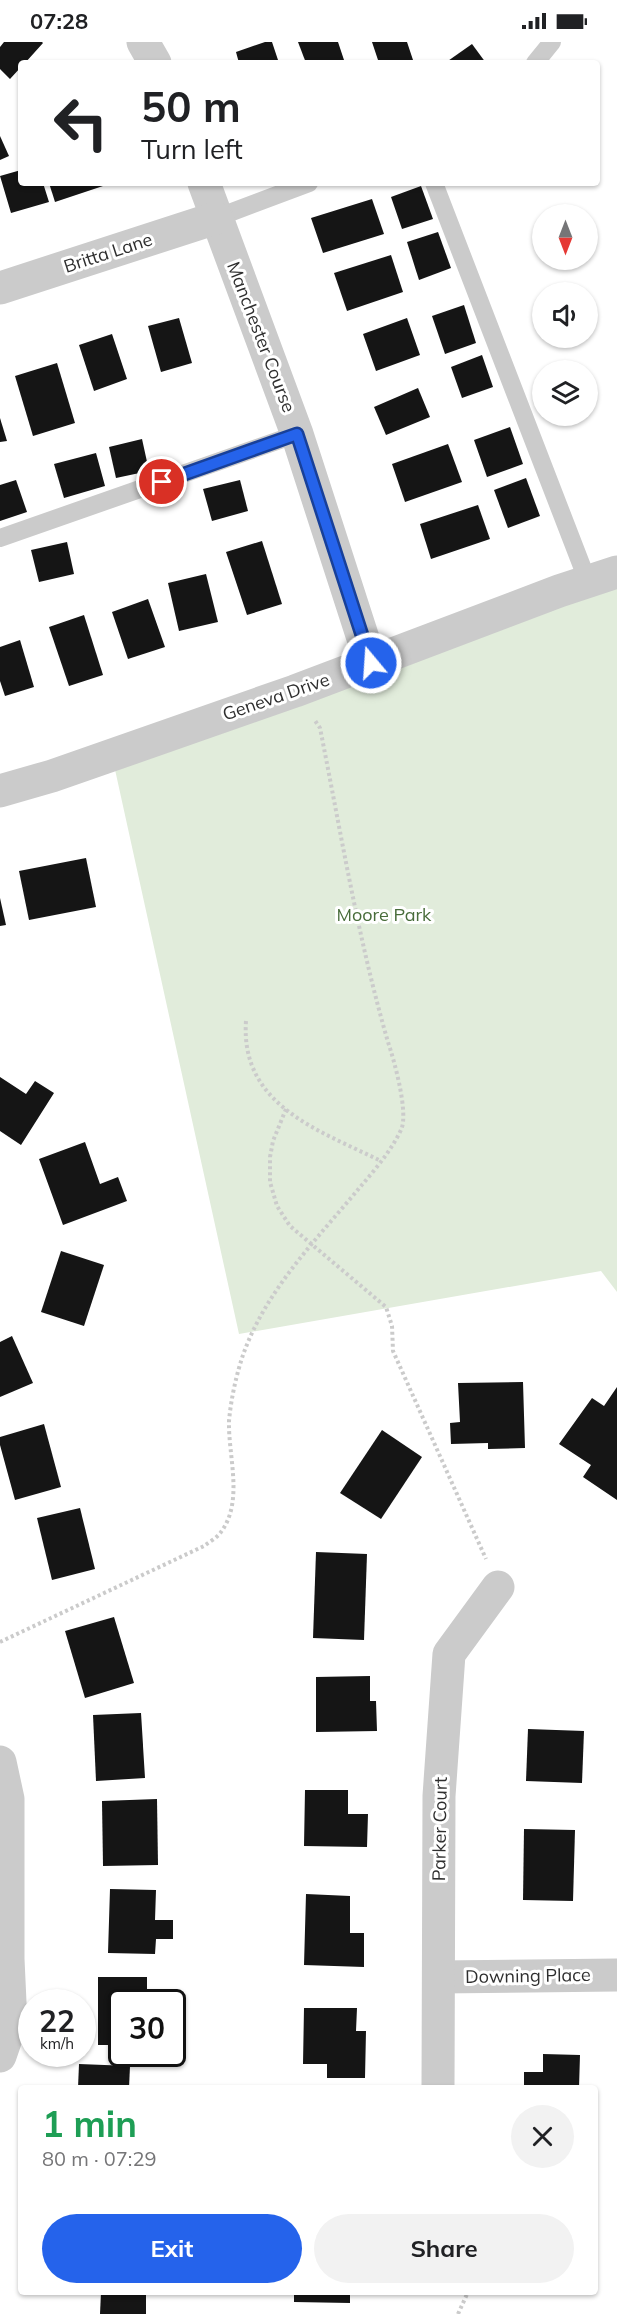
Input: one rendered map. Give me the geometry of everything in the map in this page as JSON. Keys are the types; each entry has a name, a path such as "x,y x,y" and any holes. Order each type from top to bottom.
{"street":[{"path":"143,42 153,60"},
{"name":"Manchester Course","path":"205,186 297,434 371,663"},
{"name":"Britta Lane","path":"0,288 216,218"},
{"name":"Geneva Drive","path":"0,791 52,776 295,691 602,577"},
{"name":"Parker Court","path":"438,2085 439,1796 449,1654 498,1587"},
{"path":"0,1762 8,1799 8,1959 11,2024 0,2056"},
{"name":"Downing Place","path":"439,1977 617,1975"}],"lane":[{"path":"538,60 552,42"},
{"path":"216,218 301,186"},
{"path":"435,186 602,577"},
{"path":"0,538 297,434"}],"path":[{"path":"0,1642 204,1546 221,1533 229,1516 233,1490 229,1422 233,1391 243,1354 266,1304 381,1161 403,1128 403,1106 398,1078 375,995 320,728 295,691"},
{"path":"246,1021 244,1040 254,1074 273,1100 313,1127 381,1161"},
{"path":"286,1109 273,1141 270,1157 270,1182 278,1206 290,1226 386,1307 392,1326 393,1351 498,1587"},
{"path":"458,2314 467,2295"}],"green space":[{"name":"Moore Park","path":"617,582 617,1292 601,1271 239,1334 114,765"}],"building":[{"path":"4,42 43,43 28,60 18,60 18,70 10,79 0,69 0,47"},
{"path":"265,42 272,42 278,60 238,60 236,52"},
{"path":"298,42 338,42 344,60 305,60"},
{"path":"372,42 407,42 413,60 378,60"},
{"path":"472,44 484,60 449,60"},
{"path":"0,136 9,156 0,160"},
{"path":"18,171 18,186 44,186 49,202 11,213 0,176"},
{"path":"50,186 103,186 55,202"},
{"path":"421,186 433,219 402,229 391,197"},
{"path":"372,199 384,234 323,253 311,218"},
{"path":"438,232 451,268 419,280 407,242"},
{"path":"391,255 403,292 347,311 334,273"},
{"path":"464,305 476,343 445,354 432,316"},
{"path":"179,318 192,363 161,372 148,326"},
{"path":"407,318 420,355 376,371 363,334"},
{"path":"112,334 127,379 94,391 79,345"},
{"path":"482,355 493,387 462,398 451,367"},
{"path":"57,363 75,423 33,436 15,376"},
{"path":"418,388 430,417 386,435 374,407"},
{"path":"0,418 7,441 0,442"},
{"path":"510,427 523,464 487,477 474,440"},
{"path":"142,439 149,471 116,478 109,447"},
{"path":"448,444 462,482 405,502 392,464"},
{"path":"96,453 105,486 64,498 54,464"},
{"path":"526,478 540,516 508,528 494,490"},
{"path":"16,480 27,512 0,521 0,485"},
{"path":"240,480 248,511 212,521 203,489"},
{"path":"478,505 490,539 431,559 420,524"},
{"path":"262,541 282,604 247,615 226,552"},
{"path":"67,542 74,574 39,582 31,550"},
{"path":"206,574 218,622 179,631 168,583"},
{"path":"148,599 165,647 128,659 112,612"},
{"path":"84,615 103,675 69,686 49,627"},
{"path":"20,640 34,687 5,696 0,681 0,647"},
{"path":"86,858 96,907 29,920 19,871"},
{"path":"0,898 6,925 0,926"},
{"path":"0,1077 26,1094 35,1081 54,1093 21,1145 0,1131"},
{"path":"85,1142 100,1184 118,1177 127,1201 63,1225 39,1159"},
{"path":"61,1251 104,1265 84,1326 41,1312"},
{"path":"12,1336 33,1383 0,1397 0,1342"},
{"path":"523,1382 525,1448 488,1449 488,1443 451,1444 450,1423 460,1422 458,1383"},
{"path":"617,1387 617,1500 583,1477 591,1465 559,1444 592,1398 604,1406"},
{"path":"44,1424 61,1487 15,1500 0,1445 0,1437"},
{"path":"382,1430 422,1457 381,1519 340,1493"},
{"path":"80,1508 95,1569 52,1580 37,1518"},
{"path":"316,1552 367,1554 364,1640 313,1638"},
{"path":"114,1617 134,1683 85,1698 65,1631"},
{"path":"370,1676 370,1701 376,1701 377,1731 316,1732 316,1677"},
{"path":"141,1713 145,1778 96,1781 93,1715"},
{"path":"528,1729 584,1731 582,1783 526,1781"},
{"path":"305,1790 348,1790 348,1814 368,1814 367,1847 304,1846"},
{"path":"157,1799 158,1865 103,1866 102,1801"},
{"path":"524,1829 575,1830 573,1901 523,1900"},
{"path":"110,1889 156,1890 155,1920 173,1920 173,1939 156,1939 155,1954 108,1953"},
{"path":"306,1894 350,1896 350,1933 364,1933 364,1967 304,1965"},
{"path":"98,1977 147,1977 147,1989 108,1989 108,2045 98,2045"},
{"path":"304,2008 357,2008 356,2031 366,2031 365,2078 327,2078 327,2064 303,2064"},
{"path":"543,2054 580,2055 579,2085 524,2085 524,2072 543,2072"},
{"path":"96,2065 130,2067 129,2085 78,2085 79,2067 96,2067"},
{"path":"101,2295 146,2295 146,2314 100,2314"},
{"path":"294,2295 350,2295 350,2303 294,2302"}],"route":[{"path":"162,482 297,434 371,663"}]}
